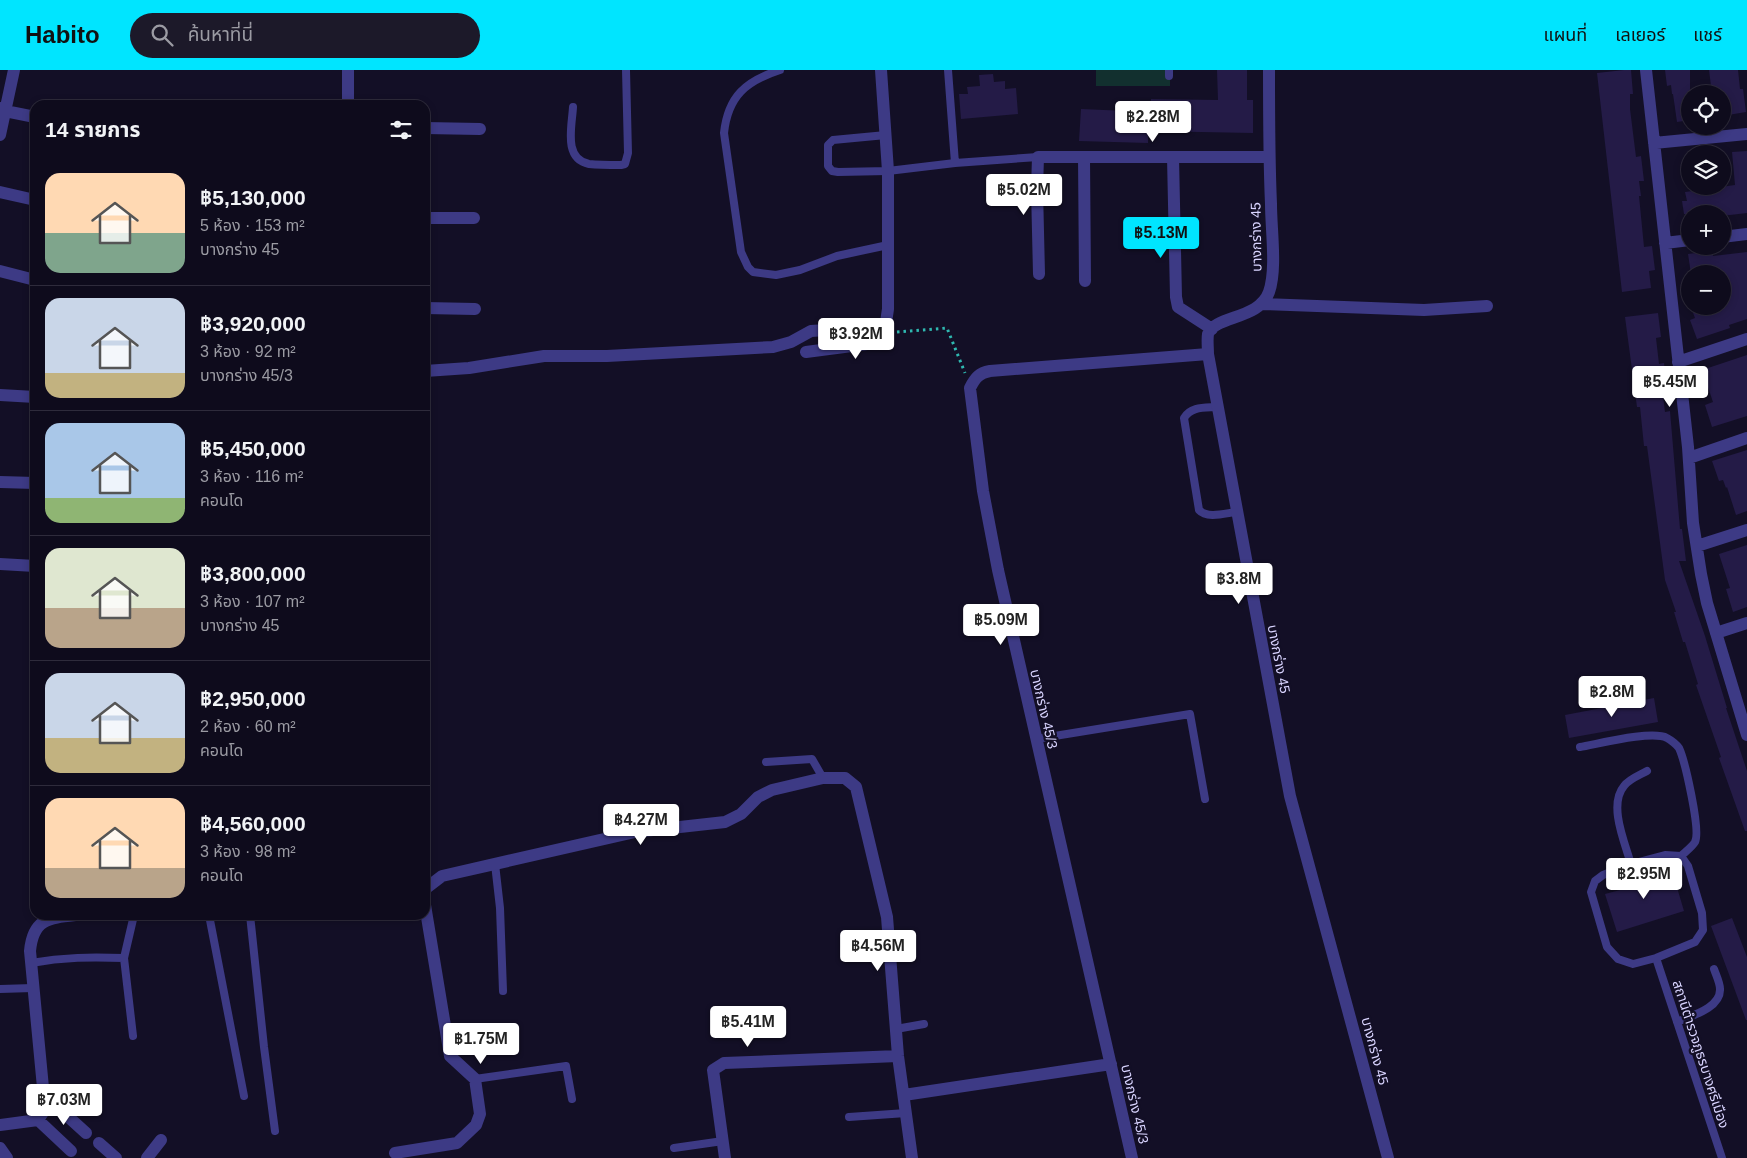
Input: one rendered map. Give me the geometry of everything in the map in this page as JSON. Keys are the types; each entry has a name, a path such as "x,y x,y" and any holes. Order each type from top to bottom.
{"street":[{"path":"0,136 3,109 14,70"},
{"path":"348,70 348,100"},
{"path":"806,352 867,344 873,342 884,331 888,309 888,171 881,70"},
{"name":"บางกร่าง 45","path":"1262,304 1269,293 1273,274 1269,157 1269,70"},
{"path":"1646,70 1689,458 1693,523 1701,574 1716,633 1746,727"},
{"path":"3,109 30,116"},
{"path":"430,128 480,130"},
{"path":"1654,143 1747,134"},
{"path":"1084,156 1085,281"},
{"path":"1039,274 1038,157 1269,157"},
{"path":"1173,157 1176,297 1178,307 1212,329 1218,324 1246,314 1262,304 1424,310 1487,306"},
{"path":"0,192 30,199"},
{"path":"430,218 474,218"},
{"path":"1731,236 1747,234"},
{"path":"1665,243 1681,241"},
{"path":"0,271 30,279"},
{"path":"430,308 475,309"},
{"name":"บางกร่าง 45","path":"1212,329 1208,335 1208,354 1290,796 1388,1158"},
{"path":"430,371 469,368 544,356 607,356 773,347 791,342 811,332 884,331"},
{"path":"1678,362 1747,339"},
{"path":"970,388 974,379 981,373 990,371 1208,354"},
{"name":"บางกร่าง 45/3","path":"970,388 983,491 998,570 1132,1158"},
{"path":"0,395 30,397"},
{"path":"1689,458 1747,438"},
{"path":"0,482 30,483"},
{"path":"1697,546 1747,530"},
{"path":"0,564 30,566"},
{"path":"1716,633 1747,624"},
{"path":"430,885 442,876 635,832 725,822 742,814 758,797 772,790 822,778 845,778 856,787 887,917 898,1056 912,1158"},
{"path":"0,1125 38,1120 44,1111 30,951 31,936 37,927 49,920"},
{"path":"395,1153 458,1143 476,1125 480,1114 475,1079 450,1056 427,920"},
{"path":"725,1158 713,1070 718,1065 724,1063 898,1056"},
{"path":"904,1095 1110,1064"},
{"path":"44,1098 53,1103 86,1133"},
{"path":"38,1120 71,1151"},
{"path":"147,1158 161,1140"},
{"path":"0,1148 7,1158"},
{"path":"101,1150 116,1158"}],"lane":[{"path":"573,107 571,146 575,155 580,160 589,164 625,164 628,152 626,70"},
{"path":"780,70 749,84 737,95 725,119 724,133 741,252 748,267 753,272 776,275 800,270 837,256 888,246"},
{"path":"948,70 955,163"},
{"path":"886,135 833,140 828,145 828,166 832,171 838,172 888,171 955,163 1038,157"},
{"path":"1218,407 1194,409 1187,413 1184,418 1202,514 1236,512"},
{"path":"1036,739 1190,714 1205,800"},
{"path":"1580,747 1657,735 1668,738 1678,748 1690,788 1697,827 1695,842 1681,856 1665,855 1631,864 1595,881 1591,892 1607,946 1618,959 1633,964 1656,958 1696,942 1703,930 1702,913 1688,866 1681,856"},
{"path":"766,762 812,758 822,778"},
{"path":"1631,864 1617,814 1619,793 1625,784 1647,771"},
{"path":"495,864 500,908 503,991"},
{"path":"133,920 124,958 133,1036"},
{"path":"210,920 244,1096"},
{"path":"251,920 262,1029 276,1131"},
{"path":"31,964 71,957 124,958"},
{"name":"สถานีตำรวจภูธรบางศรีเมือง","path":"1656,958 1722,1158"},
{"path":"1677,1022 1706,1009 1717,1001 1720,989 1714,969"},
{"path":"0,989 33,988"},
{"path":"896,1029 924,1024"},
{"path":"475,1079 566,1066 572,1099"},
{"path":"848,1117 906,1112"},
{"path":"674,1148 723,1141"}],"path":[{"path":"884,331 947,328 970,388"}],"green space":[{"path":"1096,70 1170,70 1170,86 1096,86"}],"building":[{"path":"1217,70 1247,70 1247,100 1253,100 1253,133 1148,131 1148,143 1079,141 1081,109 1150,112 1151,99 1218,100"},
{"path":"1631,70 1633,94 1630,94 1630,109 1636,157 1641,156 1644,181 1639,181 1641,196 1639,196 1644,247 1652,246 1655,270 1649,271 1651,288 1622,292 1597,73"},
{"path":"1665,70 1690,70 1690,85 1681,85 1681,121 1677,122 1671,85 1667,86"},
{"path":"1709,70 1738,70 1740,89 1743,89 1746,112 1731,114 1731,85 1711,85"},
{"path":"993,74 994,82 1005,81 1005,89 1016,88 1018,114 961,119 959,94 968,94 967,87 980,86 979,75"},
{"path":"1747,151 1747,213 1731,215 1731,205 1683,205 1682,201 1687,201 1686,195 1731,195 1731,186 1735,185 1732,152"},
{"path":"1747,252 1747,319 1729,325 1730,328 1697,339 1690,320 1695,318 1694,315 1731,315 1731,265 1690,265 1688,255 1713,256"},
{"path":"1658,313 1661,337 1656,338 1659,364 1664,363 1667,388 1662,388 1665,412 1670,411 1680,529 1682,529 1686,561 1679,561 1705,636 1747,771 1747,831 1745,831 1719,758 1721,757 1696,685 1698,684 1685,642 1683,642 1674,612 1676,612 1665,580 1647,446 1644,446 1640,407 1637,407 1625,317"},
{"path":"1747,355 1747,416 1712,427 1705,405 1713,402 1702,370"},
{"path":"1747,450 1747,511 1736,515 1727,487 1723,480 1719,481 1712,461"},
{"path":"1747,545 1747,607 1733,612 1726,589 1730,588 1719,554"},
{"path":"1654,698 1658,722 1569,738 1565,715"},
{"path":"1655,871 1658,878 1673,874 1684,911 1617,932 1605,894 1620,890 1618,882"},
{"path":"1732,918 1747,957 1747,1020 1711,926"}]}
